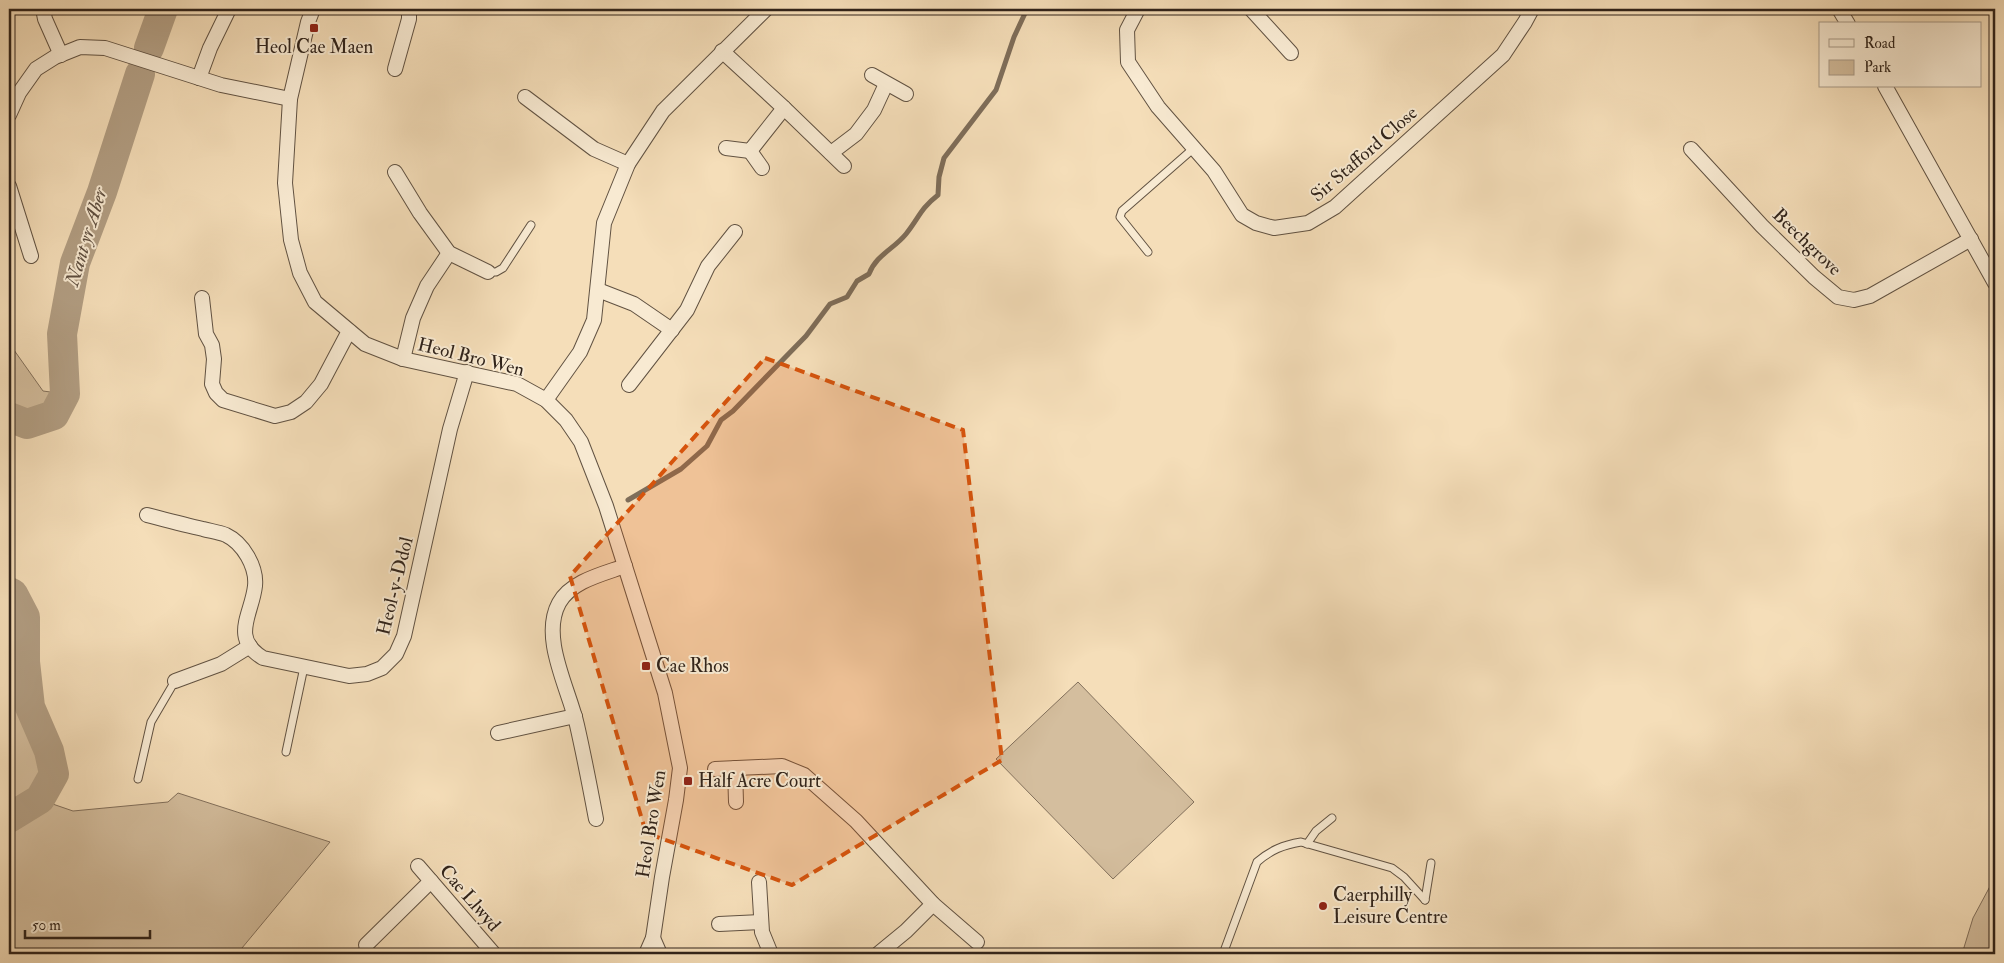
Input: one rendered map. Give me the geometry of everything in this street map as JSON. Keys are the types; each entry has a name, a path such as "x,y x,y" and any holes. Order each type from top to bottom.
{"street":[{"path":"43,9 61,55"},
{"path":"199,78 210,48 229,9"},
{"name":"Heol Bro Wen","path":"313,9 308,22 290,99 286,183 291,240 300,273 315,302 365,344 403,359 517,384 546,400 566,420 581,442 606,506 665,693 680,768 653,938 646,954"},
{"path":"395,69 409,19 408,9"},
{"path":"546,400 580,352 594,320 604,223 628,164 663,110 766,9"},
{"name":"Sir Stafford Close","path":"1138,9 1127,30 1128,62 1158,107 1214,171 1242,214 1256,223 1274,228 1308,223 1335,207 1503,56 1526,22 1532,9"},
{"path":"1251,9 1290,53"},
{"path":"1838,9 1847,22"},
{"path":"9,115 19,93 36,69 80,47 105,48 221,85 290,99"},
{"path":"722,51 844,166"},
{"path":"872,75 906,94"},
{"path":"831,153 856,134 874,110 886,84"},
{"path":"1886,88 1995,284"},
{"path":"525,97 594,149 628,164"},
{"path":"750,151 784,108"},
{"path":"726,148 750,151 762,168"},
{"name":"Beechgrove","path":"1692,149 1769,233 1814,277 1838,297 1854,300 1870,296 1971,239"},
{"path":"395,172 420,213 449,253 488,272"},
{"path":"9,186 31,256"},
{"path":"629,385 687,310 708,266 735,232"},
{"path":"403,359 413,318 427,286 449,253"},
{"path":"598,290 634,304 672,330"},
{"path":"202,298 206,334 212,344 214,359 212,384 216,393 222,400 275,416 291,412 306,402 321,384 349,331"},
{"name":"Heol-y-Ddol","path":"250,646 255,653 263,658 349,676 367,674 382,668 396,654 404,636 450,429 467,372"},
{"path":"147,515 226,535 237,543 248,556 255,584 244,626 245,637 250,646 221,664 175,681"},
{"path":"596,819 575,716 554,647 554,615 560,601 572,588 625,566"},
{"path":"498,733 575,716"},
{"path":"715,769 782,766 804,775 856,821 933,904 977,942"},
{"path":"735,768 736,802"},
{"name":"Cae Llwyd","path":"418,866 494,954"},
{"path":"366,945 431,881"},
{"path":"759,882 762,932 771,954"},
{"path":"878,954 906,931 933,904"},
{"path":"719,924 761,922"},
{"path":"653,938 660,954"}],"lane":[{"path":"1148,252 1120,217 1122,211 1194,148"},
{"path":"488,272 496,272 503,268 531,225"},
{"path":"286,752 304,667"},
{"path":"138,779 151,722 175,681"},
{"path":"1307,844 1316,831 1332,818"},
{"path":"1223,954 1257,862 1269,852 1286,844 1301,842 1392,868 1404,877 1425,900 1431,863"}],"highlighted area":[{"path":"765,358 963,430 1002,760 792,885 646,833 570,576"}],"green space":[{"path":"9,343 43,391 65,394 54,415 27,424 9,417"},
{"path":"9,592 13,594 25,617 25,662 30,707 49,751 54,774 41,800 73,811 168,802 178,793 330,842 237,954 9,954"},
{"path":"1078,682 1194,802 1113,879 996,759"},
{"path":"1995,877 1995,954 1962,954 1973,918"}],"waterway":[{"name":"Nant yr Aber","path":"149,48 163,9"},
{"path":"628,500 681,469 707,446 721,420 733,411 806,336 830,304 847,297 857,281 869,274 876,262 901,239 923,209 938,195 939,177 944,158 996,90 1014,37 1027,9"},
{"name":"Nant yr Aber","path":"9,417 27,424 54,415 65,394 62,334 75,263 102,192 140,74"},
{"name":"Nant yr Aber","path":"9,592 13,594 25,617 25,662 30,707 49,751 54,774 40,799 9,818"}],"place":[{"name":"Heol Cae Maen","path":"314,28"},
{"name":"Cae Rhos","path":"646,666"},
{"name":"Half Acre Court","path":"688,781"},
{"name":"Caerphilly Leisure Centre","path":"1323,906"}]}
